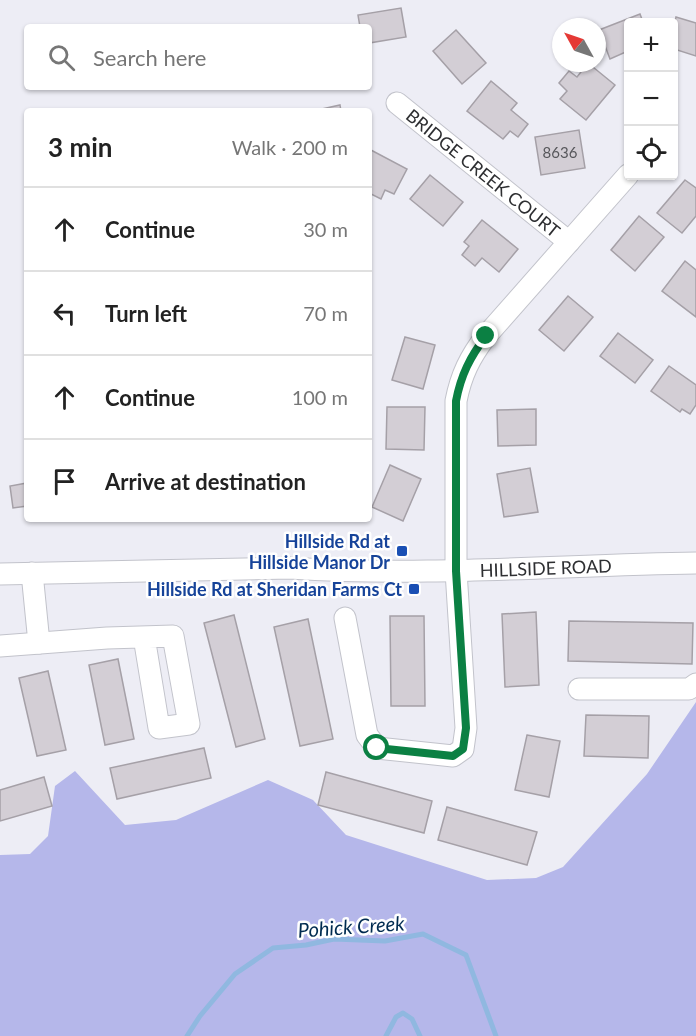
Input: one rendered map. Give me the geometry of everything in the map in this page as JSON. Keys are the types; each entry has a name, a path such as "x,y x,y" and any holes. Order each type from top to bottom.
{"street":[{"name":"BRIDGE CREEK COURT","path":"397,103 569,242"},
{"path":"345,618 367,735 377,748 453,756 463,749 466,728 456,571 456,401 461,379 472,354 486,336 624,180"},
{"name":"HILLSIDE ROAD","path":"0,574 290,568 329,571 456,571 696,563"},
{"path":"32,573 39,643"},
{"path":"0,646 39,643 144,637 173,636 189,724 159,728 144,637"},
{"path":"579,689 689,689 696,684"}],"shaded area":[{"path":"696,702 696,1036 0,1036 0,855 30,854 48,836 55,786 75,771 125,825 176,820 268,780 313,800 346,835 487,880 536,878 563,867 647,774"}],"building":[{"path":"401,8 406,37 372,43 372,24 360,24 358,15"},
{"path":"640,14 642,18 630,18"},
{"path":"676,17 696,23 696,56 678,50 678,18"},
{"path":"624,20 624,53 610,59 606,48 606,27"},
{"path":"456,30 486,63 462,84 433,51"},
{"path":"568,72 577,77 581,72 599,72 615,85 586,120 560,99 567,91 559,83"},
{"path":"491,81 517,103 511,110 528,124 518,137 510,131 503,139 467,111"},
{"path":"579,130 585,168 541,175 535,137"},
{"path":"372,151 407,169 394,194 385,190 381,199 372,194"},
{"path":"430,175 463,202 443,226 410,199"},
{"path":"685,180 696,188 696,216 682,233 657,213"},
{"path":"639,216 664,237 635,271 611,250"},
{"path":"482,220 518,249 499,272 482,258 475,266 462,255 469,246 464,242"},
{"path":"685,261 696,270 696,317 662,291"},
{"path":"568,296 593,317 564,351 539,330"},
{"path":"618,333 653,360 635,383 600,356"},
{"path":"405,337 435,345 423,389 392,380"},
{"path":"669,366 696,385 696,405 690,414 682,409 680,412 651,391"},
{"path":"387,407 425,407 424,450 386,449"},
{"path":"536,409 536,445 498,446 497,410"},
{"path":"390,465 421,479 403,521 372,507"},
{"path":"530,468 538,512 504,517 497,474"},
{"path":"24,484 24,506 13,508 10,486"},
{"path":"536,612 539,685 505,687 502,614"},
{"path":"234,615 265,739 236,747 204,623"},
{"path":"390,616 424,616 425,706 391,706"},
{"path":"308,619 333,739 300,746 274,627"},
{"path":"569,621 693,623 692,664 568,661"},
{"path":"118,659 134,739 105,745 89,665"},
{"path":"48,671 66,750 37,756 19,678"},
{"path":"586,715 649,716 648,758 584,756"},
{"path":"527,735 560,741 549,797 515,790"},
{"path":"204,748 211,778 117,799 110,768"},
{"path":"326,772 432,801 424,833 318,805"},
{"path":"44,777 52,806 0,821 0,790"},
{"path":"447,807 537,832 527,865 438,840"}],"waterway":[{"name":"Pohick Creek","path":"187,1036 200,1016 235,974 273,948 306,945 334,939 385,941 423,934 466,955 496,1036"},
{"path":"386,1036 396,1017 403,1013 412,1019 420,1036"}],"place":[{"name":"Hillside Rd at Hillside Manor Dr","path":"402,551"},
{"name":"Hillside Rd at Sheridan Farms Ct","path":"414,589"}],"route":[{"path":"377,748 453,756 463,749 466,728 456,571 456,401 466,365 486,336"}]}
